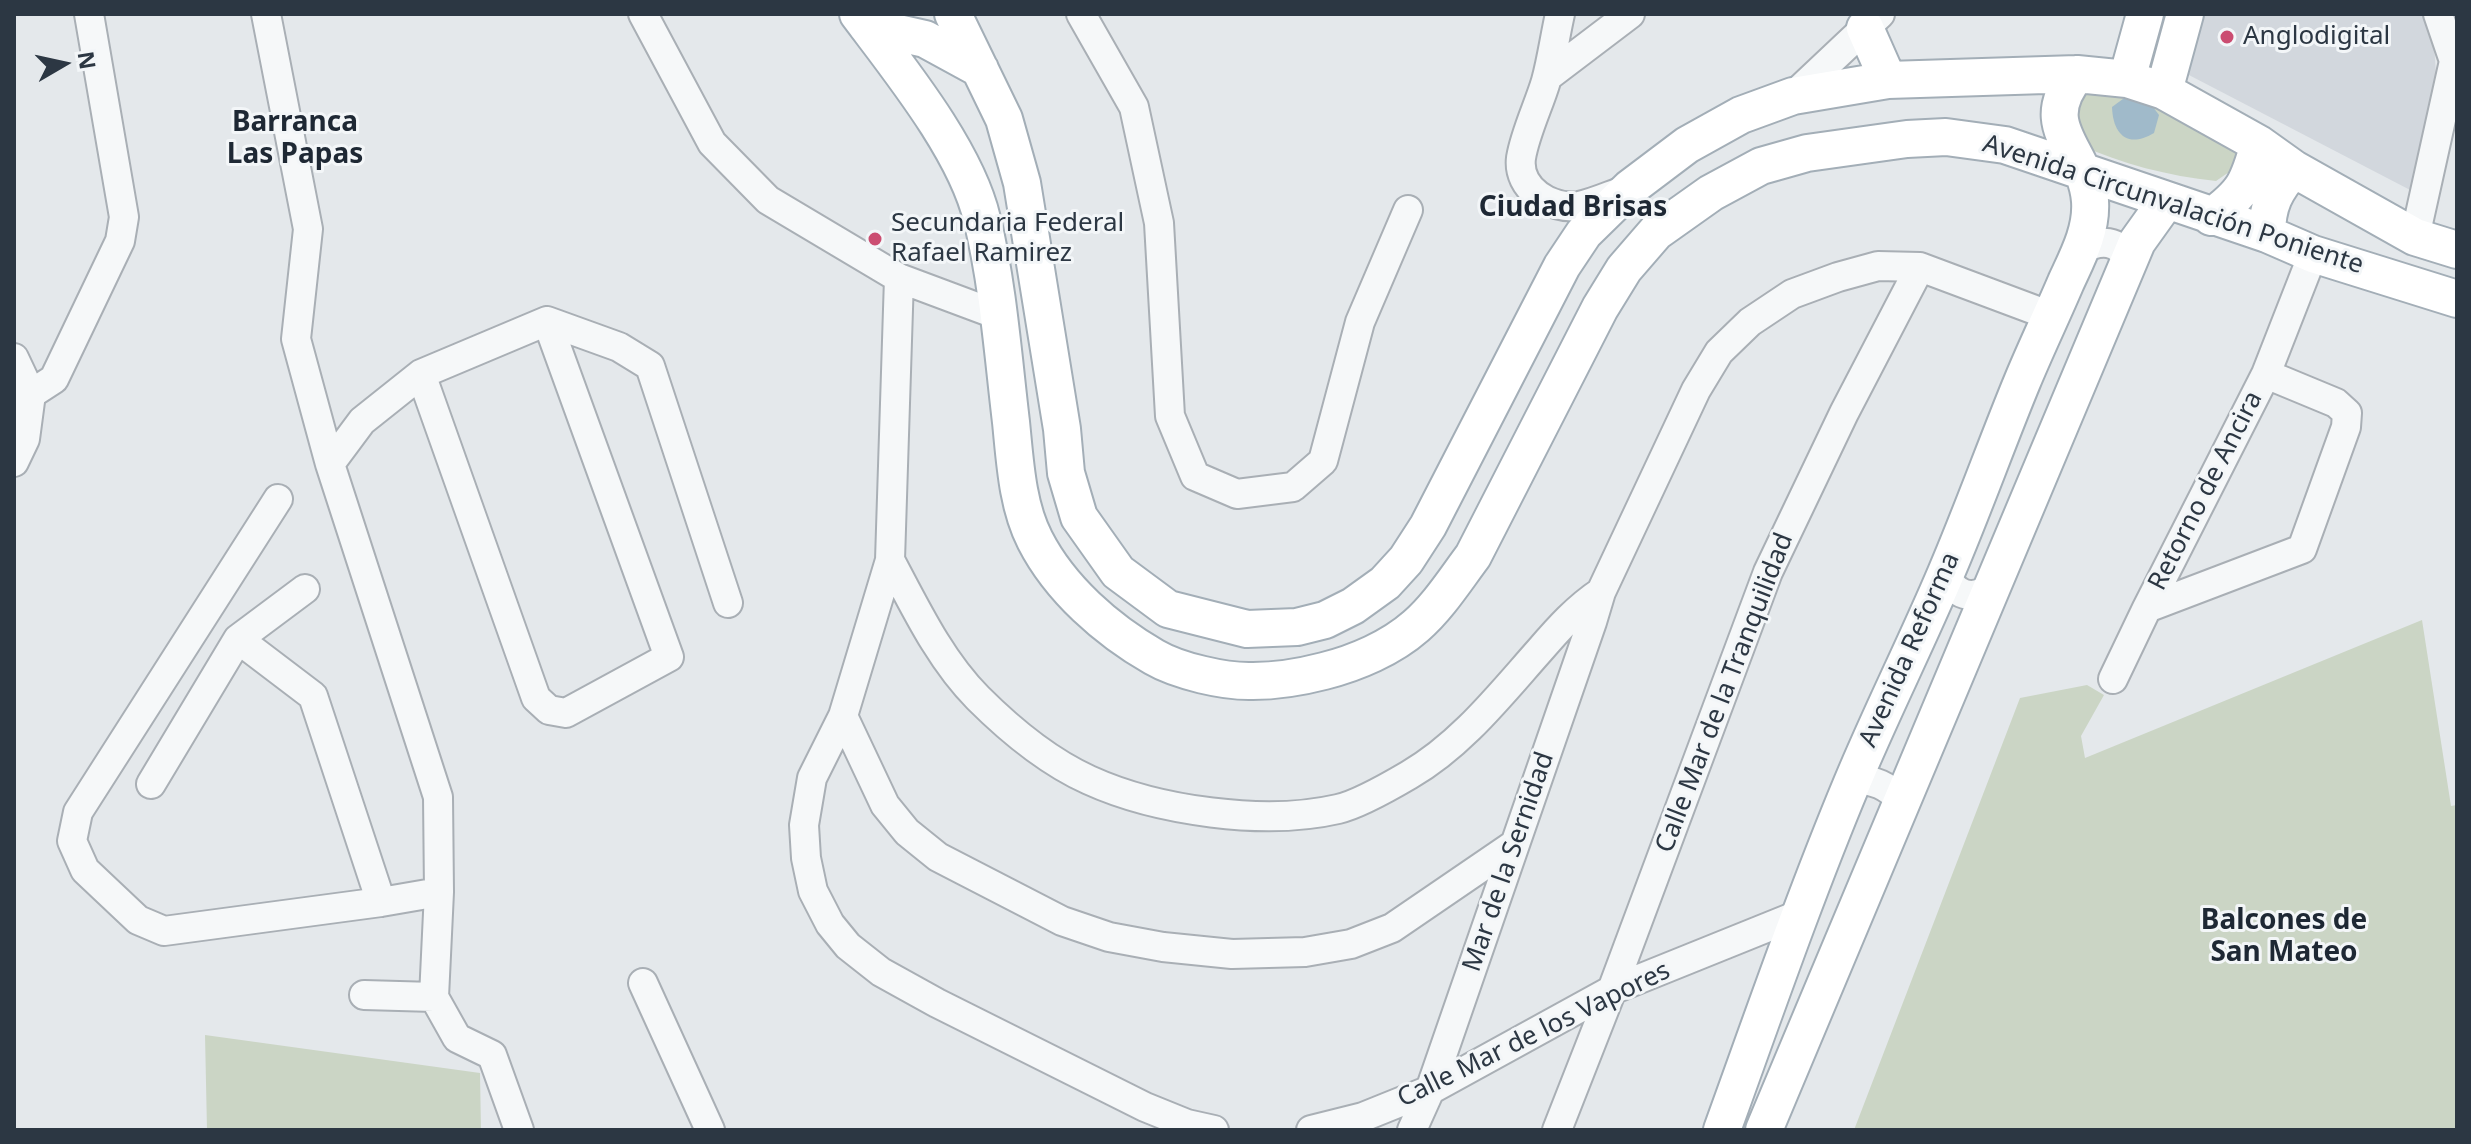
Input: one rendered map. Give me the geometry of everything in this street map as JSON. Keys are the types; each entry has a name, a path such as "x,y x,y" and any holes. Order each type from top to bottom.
{"main road":[{"name":"Avenida Circunvalación Poniente","path":"953,14 1004,119 1022,183 1062,429 1066,473 1079,517 1118,572 1168,609 1247,629 1297,627 1325,620 1353,606 1385,583 1406,560 1428,526 1562,266 1584,233 1630,188 1687,145 1741,115 1793,96 1888,80 2077,74 2127,79 2164,91 2415,237 2457,250"},
{"path":"2127,79 2145,14"},
{"path":"2164,91 2184,14"},
{"name":"Avenida Circunvalación Poniente","path":"863,20 962,165 982,218 998,315 1021,499 1034,539 1076,597 1109,626 1155,658 1201,674 1251,682 1303,676 1343,666 1381,650 1416,627 1473,556 1600,308 1624,269 1656,232 1711,193 1761,166 1807,153 1907,139 1946,137 2005,145 2267,234 2313,254 2457,299"},
{"path":"863,20 925,39 980,69"},
{"path":"1873,21 1888,80"},
{"name":"Avenida Reforma","path":"1722,1130 1798,915 1853,780 1946,572 2023,379 2081,250 2090,220 2089,199 2083,172 2059,122 2065,89 2077,74"},
{"path":"2211,217 2235,200 2246,185 2259,144"},
{"path":"2267,234 2271,201 2280,183 2294,169"},
{"name":"Avenida Reforma","path":"1764,1130 2129,261 2145,228 2167,200"}],"street":[{"path":"22,400 54,379 120,241 124,217 89,14"},
{"path":"266,14 308,229 296,339 330,464 438,797 439,892 434,997 457,1038 492,1055 519,1130"},
{"path":"643,14 712,143 768,200 899,278 998,315"},
{"path":"1081,14 1134,107 1159,223 1170,416 1195,476 1237,494 1293,487 1323,461 1360,322 1408,210"},
{"path":"1560,14 1547,77 1521,159 1522,173 1530,188 1542,200 1578,206 1630,188"},
{"path":"1547,77 1630,14"},
{"path":"2164,14 2184,14"},
{"path":"2415,237 2454,61 2438,14"},
{"path":"1793,96 1873,21"},
{"path":"2081,250 2104,241 2125,251 2129,261"},
{"name":"Retorno de Ancira","path":"2113,679 2266,374 2313,254"},
{"name":"Mar de la Sernidad","path":"1412,1130 1430,1090 1601,592 1696,390 1719,352 1750,322 1792,294 1878,266 1920,267 2051,316"},
{"name":"Calle Mar de la Tranquilidad","path":"1557,1130 1768,572 1844,413 1920,267"},
{"path":"899,278 890,560 843,716 812,778 804,825 806,858 813,891 830,924 848,946 881,972 1145,1107 1187,1124 1214,1130"},
{"path":"330,464 362,421 421,374 547,321 619,347 650,366 728,603"},
{"path":"421,374 536,698 549,710 566,713 669,657 547,321"},
{"path":"14,358 25,439 14,462"},
{"name":"Retorno de Ancira","path":"2147,608 2302,549 2346,427 2347,413 2336,403 2266,374"},
{"path":"278,499 78,812 72,841 85,870 138,920 164,931 439,892"},
{"path":"890,560 929,633 976,696 1033,748 1088,780 1153,802 1229,814 1287,817 1341,809 1411,774 1466,732 1578,608 1601,592"},
{"path":"1946,572 1955,590 1964,595 1984,593 1992,586"},
{"path":"151,784 238,639 305,589"},
{"path":"238,639 313,696 381,902"},
{"path":"843,716 885,805 907,832 938,857 1062,921 1109,937 1163,947 1232,954 1305,952 1351,944 1392,928 1515,844"},
{"path":"1853,780 1865,779 1883,785 1903,801"},
{"name":"Calle Mar de los Vapores","path":"1311,1130 1363,1117 1430,1090 1612,990 1798,915"},
{"path":"643,983 710,1130"},
{"path":"364,995 434,997"}],"shaded area":[{"path":"2203,14 2427,14 2433,26 2437,92 2414,192 2187,74"}],"green space":[{"path":"2095,74 2241,144 2235,168 2216,181 2198,179 2128,163 2078,144 2068,88"},
{"path":"2422,620 2451,806 2457,805 2457,1130 1854,1130 2020,698 2087,685 2104,695 2081,736 2085,758"},
{"path":"205,1035 480,1073 481,1130 207,1130"}],"water":[{"path":"2144,95 2159,115 2154,133 2144,138 2129,139 2115,125 2112,107 2127,96"}],"place":[{"name":"Anglodigital","path":"2227,37"},
{"name":"Secundaria Federal Rafael Ramirez","path":"875,239"}],"district":[{"name":"Barranca Las Papas","path":"295,139"},
{"name":"Ciudad Brisas","path":"1573,208"},
{"name":"Balcones de San Mateo","path":"2284,937"}]}
